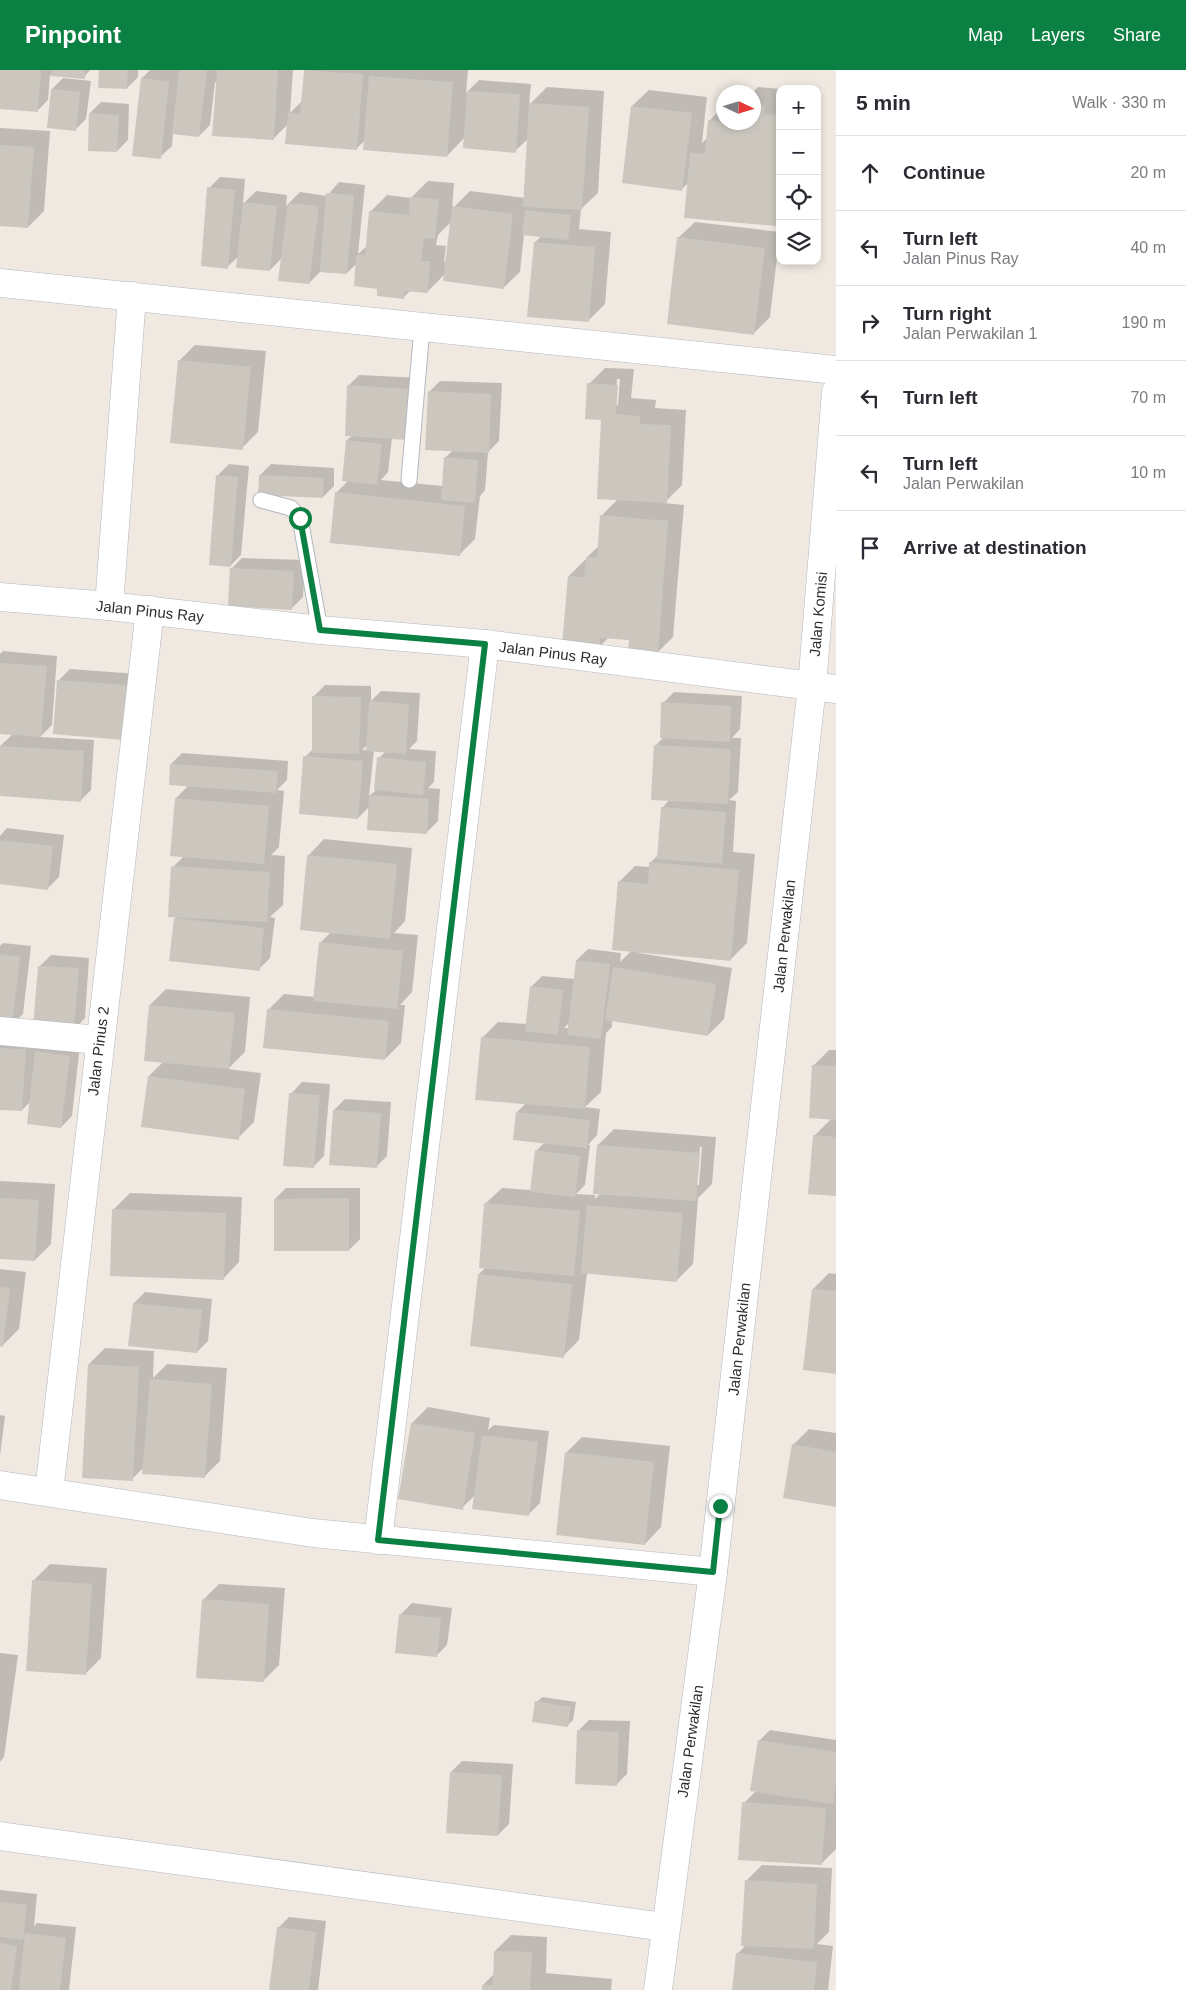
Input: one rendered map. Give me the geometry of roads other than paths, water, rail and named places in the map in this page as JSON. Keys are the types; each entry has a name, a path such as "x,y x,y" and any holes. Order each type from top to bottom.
{"street":[{"path":"0,283 836,370"},
{"path":"109,606 132,296"},
{"name":"Jalan Komisi","path":"824,688 836,392"},
{"name":"Jalan Pinus Ray","path":"0,597 150,610 320,630 485,644 824,688"},
{"name":"Jalan Pinus 2","path":"49,1492 99,1040 150,610"},
{"path":"378,1540 485,644"},
{"name":"Jalan Perwakilan","path":"658,1990 713,1572 824,688"},
{"path":"0,1031 99,1040"},
{"path":"0,1485 313,1533 713,1572"},
{"path":"0,1836 665,1927"}],"lane":[{"path":"409,480 422,327"},
{"path":"260,500 291,508 300,518 320,630"}]}
